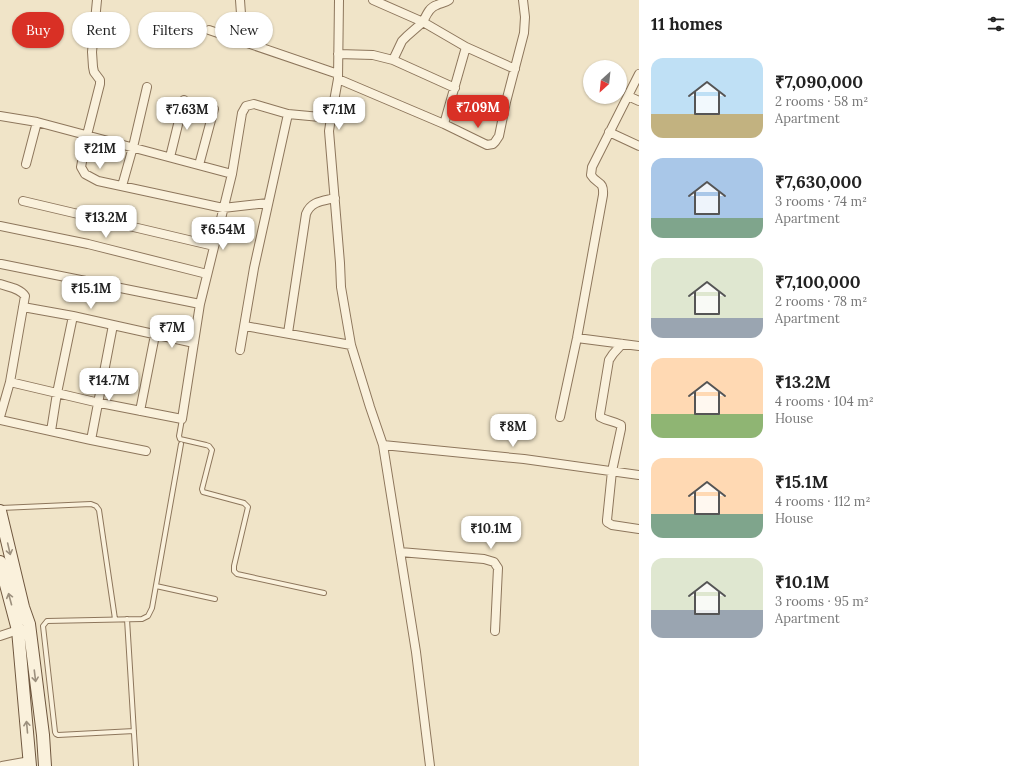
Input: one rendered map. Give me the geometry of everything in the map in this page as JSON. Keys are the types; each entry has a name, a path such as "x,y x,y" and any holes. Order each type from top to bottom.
{"street":[{"path":"97,0 92,52 94,72 100,80 100,84 87,135 81,167 86,174 98,181 223,208 268,203"},
{"path":"240,0 241,12"},
{"path":"339,0 338,76 329,131 341,287 351,345 383,445 416,652 430,766"},
{"path":"373,0 423,22 466,47 515,69"},
{"path":"393,60 402,41 423,22 429,11 433,7 449,0"},
{"path":"260,48 338,76 487,145 493,144 499,136 506,102 524,33 525,17 523,0"},
{"path":"209,30 215,32"},
{"path":"444,124 466,47"},
{"path":"338,54 373,55 393,60 455,88"},
{"path":"560,417 577,338 604,189 602,184 591,175 592,167 639,74"},
{"path":"122,186 147,87"},
{"path":"628,96 639,101"},
{"path":"170,157 184,100"},
{"path":"10,382 182,420 200,304 232,174 242,113 246,106 254,104 288,114 331,118"},
{"path":"199,165 214,109"},
{"path":"240,350 254,268 288,114"},
{"path":"0,118 37,122 232,174"},
{"path":"26,164 37,122"},
{"path":"609,132 639,146"},
{"path":"288,333 308,208 312,204 334,198"},
{"path":"23,201 214,246"},
{"path":"0,226 88,244 207,274"},
{"path":"1,264 200,304"},
{"path":"0,284 22,292 25,296 10,382 0,417"},
{"path":"23,307 74,316 194,343"},
{"path":"51,431 57,393 74,316"},
{"path":"91,440 113,325"},
{"path":"245,326 351,345"},
{"path":"140,411 155,335"},
{"path":"577,338 639,346"},
{"path":"622,344 609,360 600,414 600,417 603,419 617,423 621,429 612,471 606,520 612,526 639,529"},
{"path":"0,420 146,451"},
{"path":"383,445 524,459 639,475"},
{"path":"0,510 23,607 29,624 43,735 45,766"},
{"path":"400,552 484,559 494,562 498,568 495,631"},
{"path":"0,562 18,630 30,764 2,766"},
{"path":"0,636 18,630"}],"lane":[{"path":"182,420 179,436 180,439 209,446 212,450 202,489 203,492 244,503 248,507 234,566 234,572 237,574 324,593"},
{"path":"134,731 56,734 43,626 47,621 142,619 148,616 152,608 181,444"},
{"path":"0,510 91,504 96,506 99,510 115,619"},
{"path":"156,586 216,599"},
{"path":"127,619 136,766"}]}
